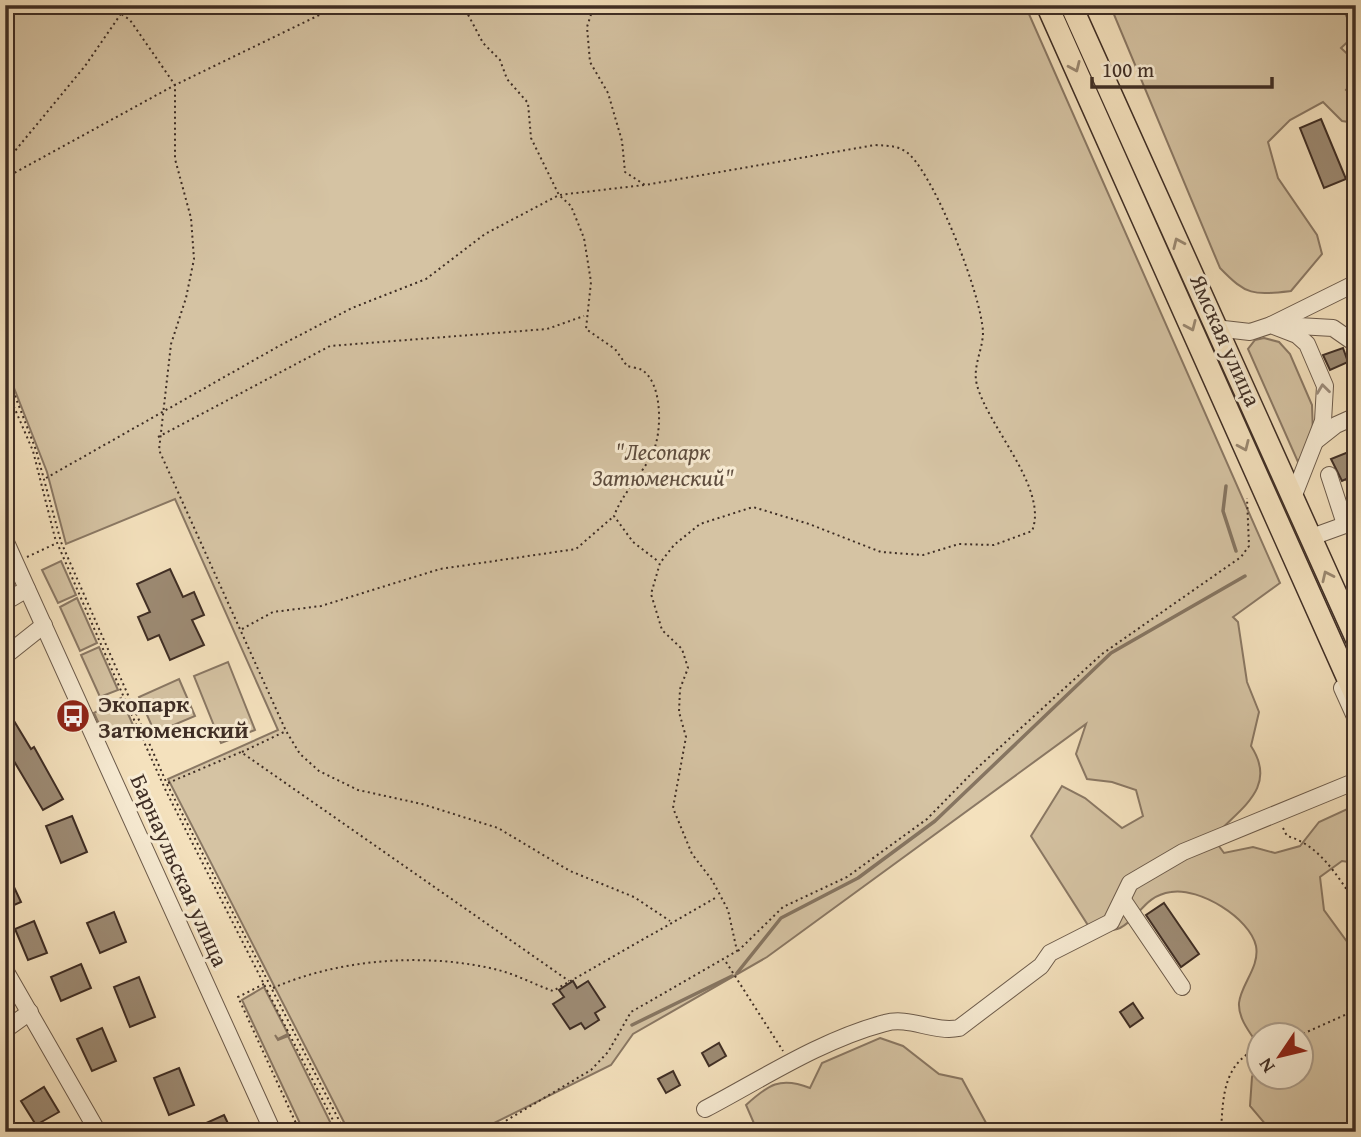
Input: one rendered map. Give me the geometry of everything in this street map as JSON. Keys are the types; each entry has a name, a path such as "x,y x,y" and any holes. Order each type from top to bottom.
{"main road":[{"name":"Ямская улица","path":"1047,5 1356,697"},
{"name":"Ямская улица","path":"1071,5 1356,638"}],"street":[{"path":"1215,328 1250,332 1271,326 1356,283"},
{"path":"1271,326 1315,325 1333,328 1356,344"},
{"path":"1271,326 1297,335 1307,344 1325,386 1323,421 1292,500"},
{"path":"1317,440 1336,425 1356,416"},
{"path":"1309,538 1351,522 1329,475"},
{"name":"Барнаульская улица","path":"5,540 273,1132"},
{"path":"5,602 27,589"},
{"path":"5,656 44,625"},
{"path":"1322,626 1330,659 1356,719"},
{"path":"705,1110 791,1063 887,1022 904,1022 943,1031 959,1028 1041,966 1050,953 1111,922 1130,883 1183,852 1356,781"},
{"path":"1123,900 1182,987"},
{"path":"5,970 99,1132"},
{"path":"5,1030 30,1012"}],"path":[{"path":"108,5 122,12 175,85 175,159 191,218 194,259 186,299 170,344 158,437 159,450 286,731 300,754 319,771 358,790 422,804 498,828 570,871 634,897 670,922"},
{"path":"5,163 85,66 127,5"},
{"path":"5,178 175,85 340,5"},
{"path":"241,629 272,612 321,606 440,569 576,549 614,516 621,498 653,450 658,430 655,386 643,370 627,366 615,349 586,329 585,316 591,282 584,238 572,206 559,195 531,138 528,103 507,79 500,60 483,43 463,5"},
{"path":"594,5 587,27 590,62 608,93 622,141 625,172 645,185"},
{"path":"45,479 352,308 426,279 485,234 559,195 645,185 875,145 897,146 911,156 929,184 977,299 983,334 974,376 980,398 1028,482 1037,520 1032,531 994,545 960,544 923,555 881,552 809,524 753,507 700,524 674,545 660,564 651,594 662,630 682,649 688,668 680,689 679,712 686,737 673,808 692,854 733,922 737,951"},
{"path":"158,437 330,346 547,329 585,316"},
{"path":"5,370 45,479 59,542 167,784 338,1132"},
{"path":"5,386 33,451 59,542 166,792 272,988 345,1132"},
{"path":"487,1132 591,1070 608,1052 631,1012 726,961 783,907 847,877 928,819 975,770 1102,654 1241,557 1250,546 1247,492"},
{"path":"614,516 633,542 660,564"},
{"path":"13,556 18,554 26,558 59,542"},
{"path":"167,784 286,731"},
{"path":"241,752 569,981"},
{"path":"1276,815 1287,836 1305,842 1317,851 1356,903"},
{"path":"272,988 338,969 407,960 449,962 503,971 553,991 719,895"},
{"path":"726,961 791,1063"},
{"path":"267,983 238,997 300,1132"},
{"path":"1316,1027 1356,1010"},
{"path":"1221,1132 1226,1077 1246,1054"}],"green space":[{"name":"\"Лесопарк Затюменский\"","path":"5,5 1025,5 1280,583 1233,617 1238,622 1247,682 1259,712 1251,746 1260,774 1252,797 1213,838 1224,853 1253,847 1275,853 1300,846 1319,822 1356,805 1356,863 1342,861 1320,877 1324,910 1356,954 1356,1132 1272,1132 1250,1106 1251,1092 1316,1092 1316,1021 1246,1021 1246,1026 1239,1003 1253,968 1256,946 1252,935 1234,915 1195,894 1171,892 1154,898 1120,928 1093,933 1031,836 1062,786 1085,798 1122,828 1143,816 1136,790 1112,782 1087,779 1076,754 1086,724 767,957 633,1034 611,1065 476,1132 349,1132 168,779 278,730 175,499 66,544 47,472 5,365"},
{"path":"1110,5 1356,5 1344,11 1355,35 1341,48 1356,62 1356,79 1346,90 1356,98 1356,123 1342,121 1323,102 1290,120 1268,142 1278,178 1317,235 1322,254 1291,291 1251,292 1237,284 1220,268"},
{"path":"1264,338 1279,342 1290,354 1312,405 1313,435 1298,462 1248,349 1255,340"},
{"path":"61,561 76,595 58,603 42,570"},
{"path":"77,598 97,643 80,651 60,607"},
{"path":"99,647 118,690 100,697 81,655"},
{"path":"228,662 255,730 221,743 194,676"},
{"path":"179,679 195,716 155,733 139,697"},
{"path":"121,698 133,725 105,737 94,713"},
{"path":"264,987 288,1034 278,1039 275,1035 278,1040 288,1036 335,1132 304,1132 242,1000"},
{"path":"880,1038 903,1046 939,1074 962,1079 991,1132 939,1132 934,1125 930,1132 764,1132 756,1128 746,1105 761,1092 782,1083 800,1084 810,1088 822,1063"}],"building":[{"path":"1321,119 1346,179 1324,188 1300,128"},
{"path":"1343,348 1348,362 1330,370 1323,355"},
{"path":"1356,449 1356,501 1346,479 1342,481 1331,459"},
{"path":"170,569 183,597 194,592 204,615 192,620 204,645 170,660 159,635 148,640 138,617 150,612 137,584"},
{"path":"5,706 31,749 34,747 63,799 43,810 5,746"},
{"path":"72,816 87,852 61,863 46,826"},
{"path":"5,868 21,902 5,909"},
{"path":"1164,903 1199,954 1181,967 1146,915"},
{"path":"114,912 126,942 100,953 87,923"},
{"path":"34,921 47,953 28,960 15,929"},
{"path":"81,964 91,988 61,1001 51,977"},
{"path":"139,977 155,1017 130,1027 114,987"},
{"path":"573,981 577,988 588,981 605,1007 595,1013 599,1020 585,1029 581,1023 570,1029 553,1004 564,997 559,990"},
{"path":"1133,1003 1143,1018 1130,1027 1120,1012"},
{"path":"102,1028 116,1061 92,1071 77,1039"},
{"path":"719,1043 726,1056 709,1066 702,1053"},
{"path":"179,1068 194,1105 169,1115 154,1078"},
{"path":"673,1071 680,1085 666,1093 658,1079"},
{"path":"44,1087 59,1112 36,1125 21,1101"},
{"path":"224,1115 232,1132 208,1132 204,1124"}],"waterway":[{"path":"1226,486 1223,511 1236,551"},
{"path":"737,973 781,918 858,878 935,821 1111,653 1245,576"},
{"path":"632,1025 732,976"}],"place":[{"name":"Экопарк Затюменский","path":"73,716"}]}
